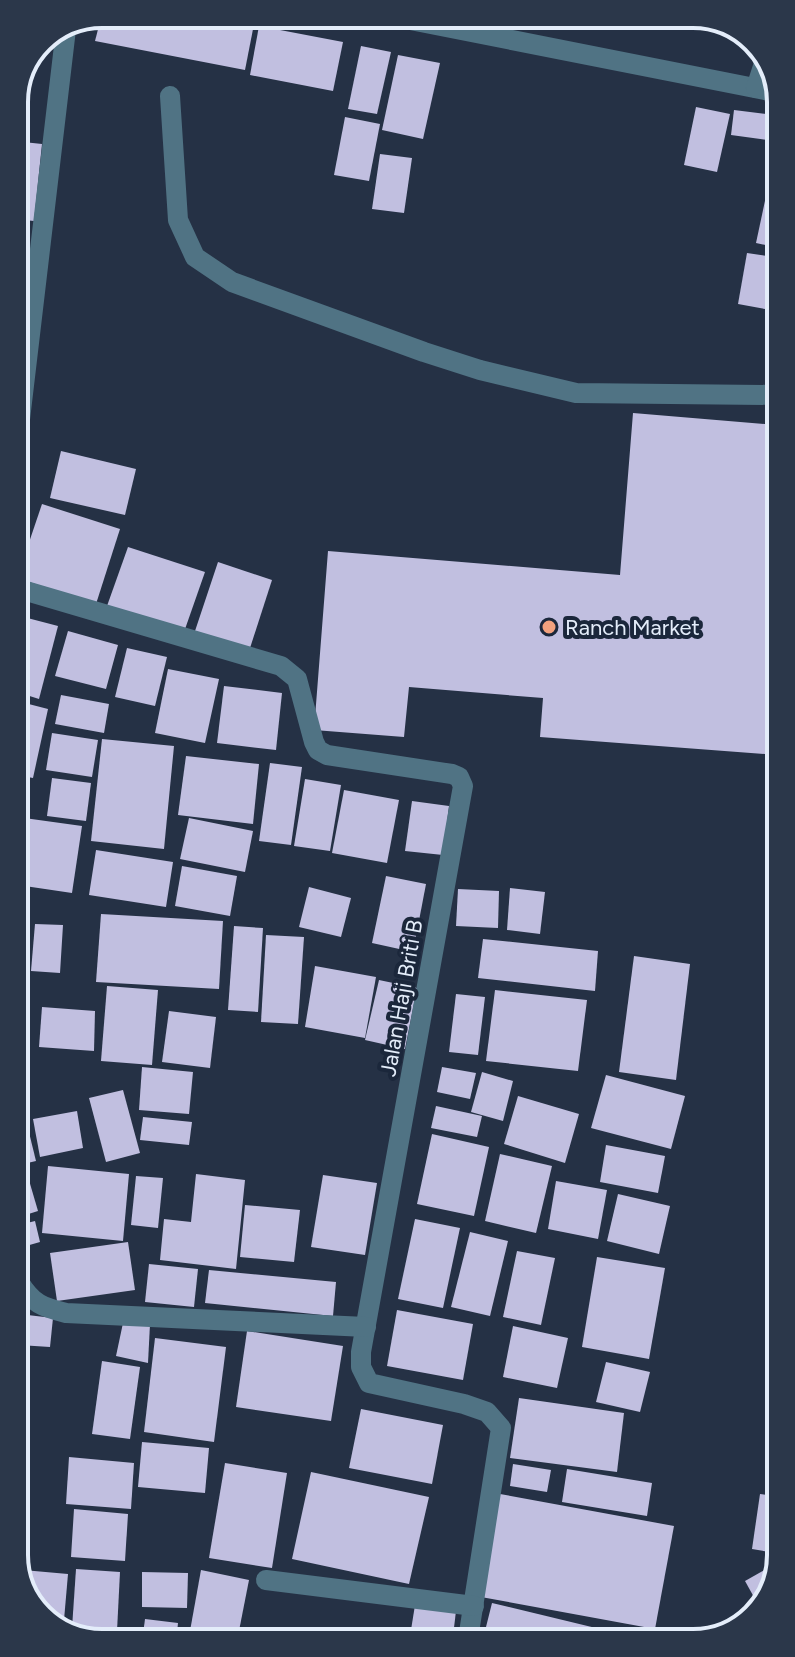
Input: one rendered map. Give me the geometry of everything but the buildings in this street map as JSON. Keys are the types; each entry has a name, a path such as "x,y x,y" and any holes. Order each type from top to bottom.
{"street":[{"path":"451,28 765,90"},
{"path":"28,351 65,38"},
{"path":"170,96 178,220 195,257 232,282 466,365 576,393 767,395"},
{"name":"Jalan Haji Briti B","path":"28,592 281,666 297,679 318,750 327,755 452,774 459,777 463,786 361,1367 369,1383 464,1404 487,1412 501,1428 470,1629"},
{"path":"28,1296 44,1308 66,1313 366,1327"},
{"path":"266,1580 474,1606"}],"place":[{"name":"Ranch Market","path":"549,627"}]}
